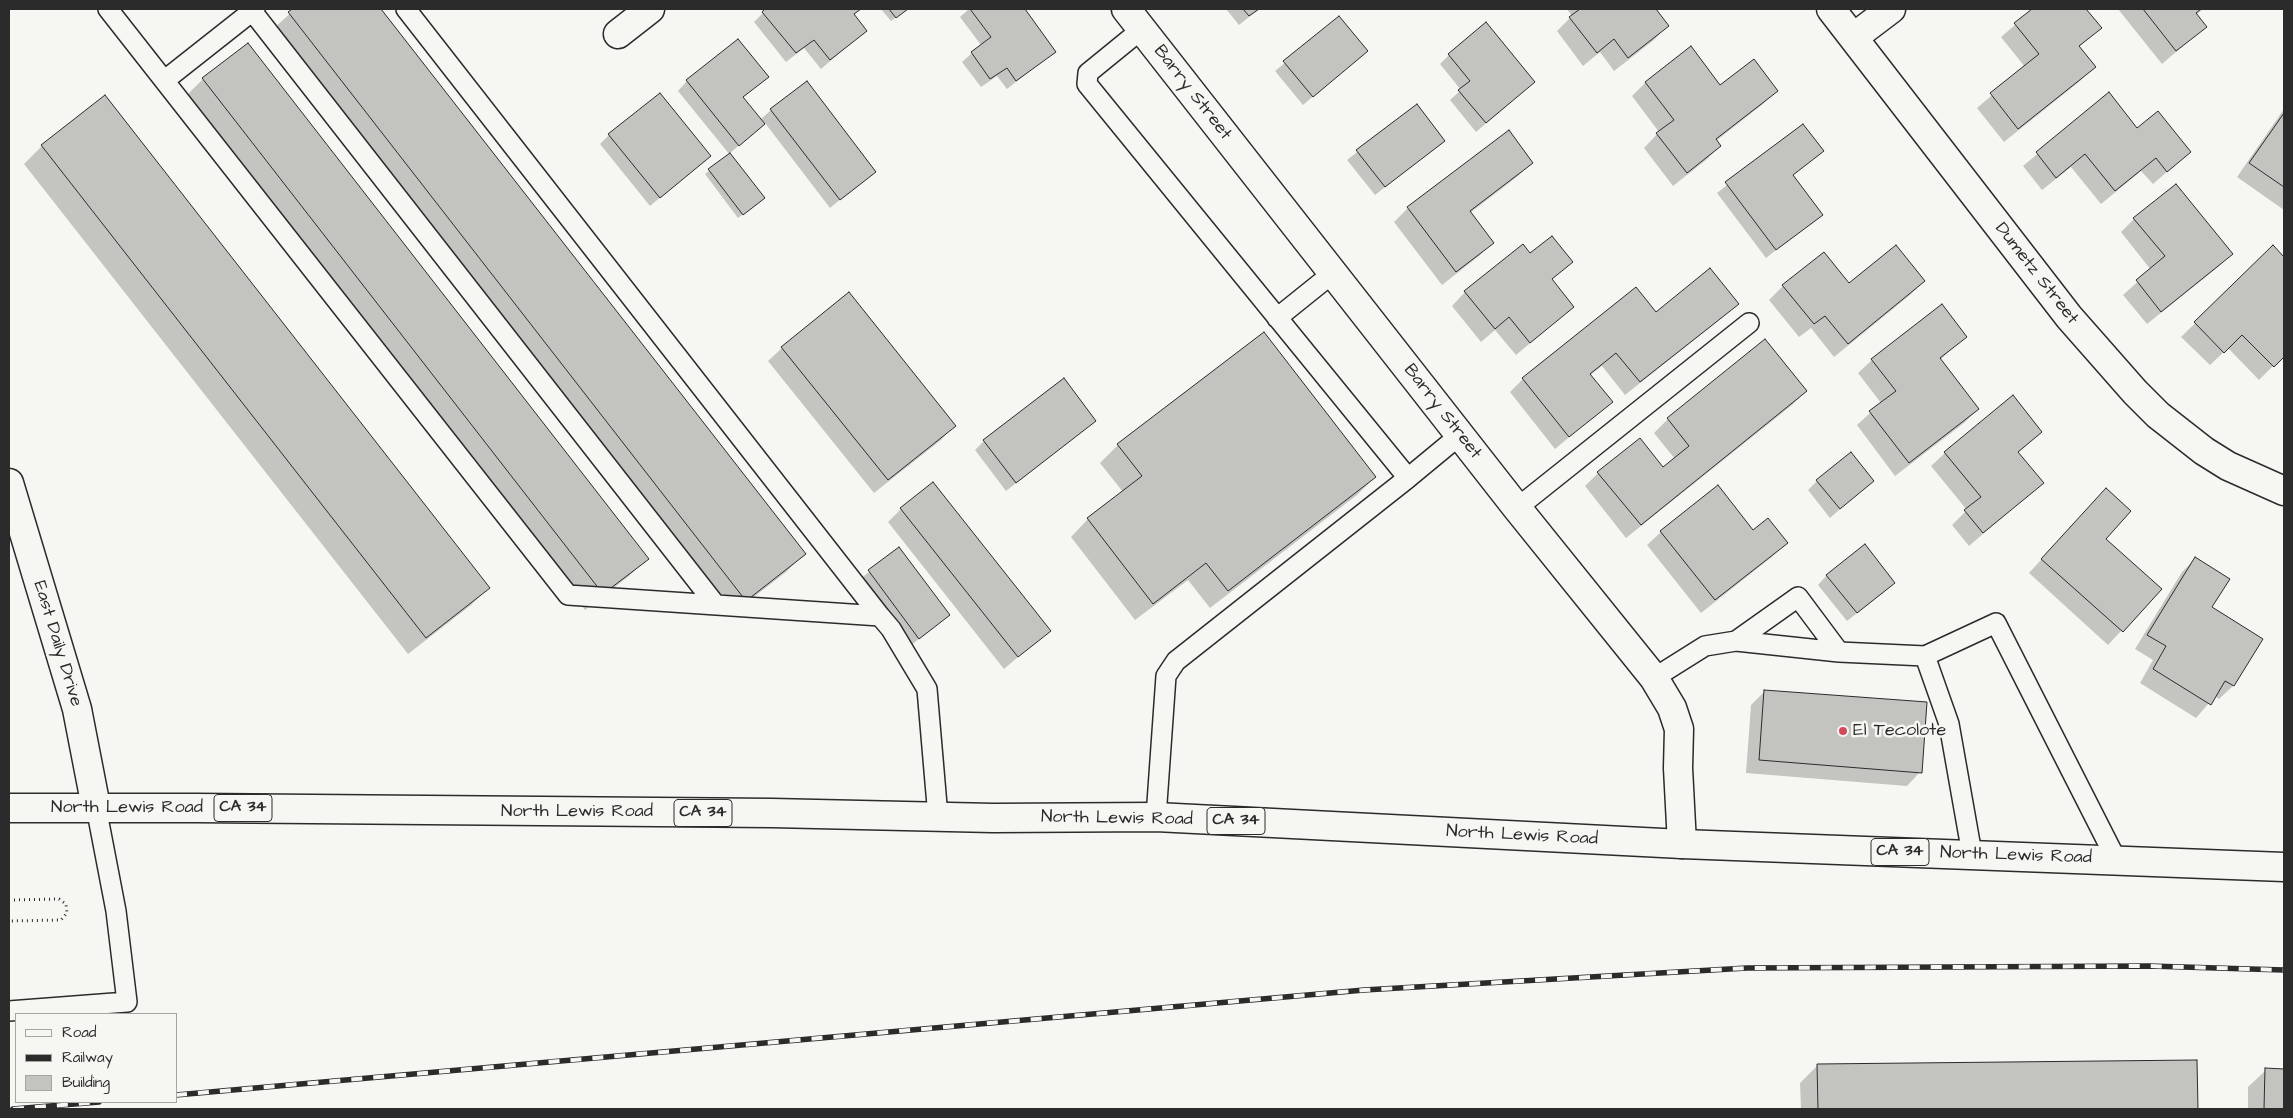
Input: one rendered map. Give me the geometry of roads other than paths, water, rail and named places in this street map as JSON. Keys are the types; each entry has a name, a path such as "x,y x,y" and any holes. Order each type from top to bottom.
{"main road":[{"path":"618,34 650,9"},
{"name":"Dumetz Street","path":"1831,9 2070,317 2135,392 2158,415 2204,451 2228,466 2284,491"},
{"path":"1854,37 1891,9"},
{"name":"Barry Street","path":"1134,19 1517,508 1654,678 1672,708 1679,729 1678,768 1682,844"},
{"name":"East Daily Drive","path":"9,483 77,709 96,807"},
{"name":"North Lewis Road","path":"9,808 96,807 762,813 938,817 1156,817 1682,844 1972,854 2284,868"}],"lane":[{"path":"108,9 568,595 880,616"},
{"path":"406,9 891,629 927,689 938,817"},
{"path":"165,80 254,10 715,604"},
{"path":"1134,19 1088,73 1087,84 1408,478"},
{"path":"1277,318 1333,273"},
{"path":"1517,508 1749,323"},
{"path":"1156,817 1166,676 1176,661 1460,435"},
{"path":"1736,642 1798,597 1838,652"},
{"path":"1654,678 1705,646 1736,642 1838,652 1925,656 1996,623 2117,861"},
{"path":"1925,656 1949,724 1972,854"},
{"path":"9,1011 127,1002 116,911 96,807"}],"railway":[{"path":"178,1095 1364,990 1747,968 2149,966 2284,970"},
{"path":"13,1109 87,1103"}],"place":[{"name":"El Tecolote","path":"1843,731"}]}
